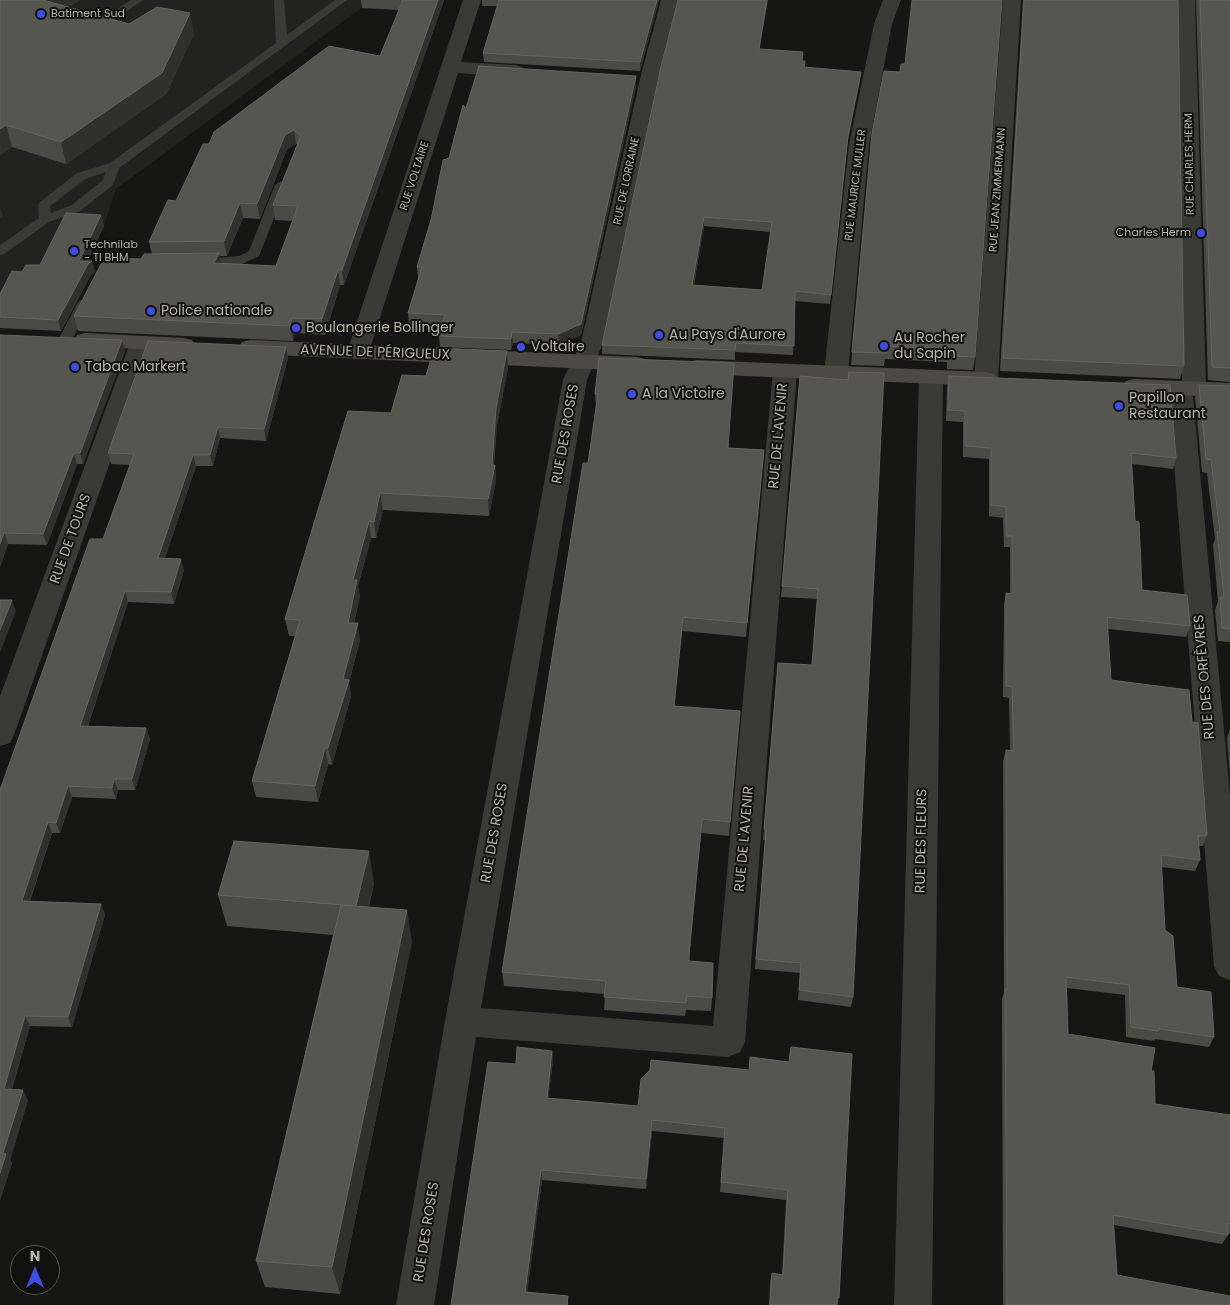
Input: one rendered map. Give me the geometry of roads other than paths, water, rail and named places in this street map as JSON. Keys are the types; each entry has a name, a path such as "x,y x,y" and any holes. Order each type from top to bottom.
{"street":[{"name":"RUE VOLTAIRE","path":"358,352 472,0"},
{"name":"RUE DE LORRAINE","path":"583,362 592,343 640,78 670,0"},
{"name":"RUE MAURICE MULLER","path":"836,373 859,145 883,24 892,0"},
{"name":"RUE JEAN ZIMMERMANN","path":"996,380 1012,0"},
{"name":"RUE CHARLES HERM","path":"1186,0 1187,388"},
{"path":"450,67 535,72"},
{"name":"AVENUE DE PÉRIGUEUX","path":"56,339 996,380"},
{"name":"RUE DE TOURS","path":"0,735 141,343"},
{"name":"RUE DES ROSES","path":"415,1305 462,1021 575,380 583,362"},
{"name":"RUE DE L'AVENIR","path":"462,1021 728,1042 785,371"},
{"name":"RUE DES FLEURS","path":"913,1305 931,377"},
{"path":"1114,385 1230,390"},
{"name":"RUE DES ORFÈVRES","path":"1187,388 1230,966"}],"lane":[{"path":"94,29 138,0"},
{"path":"278,0 282,44"},
{"path":"45,219 44,205 82,176 114,166 342,0"},
{"path":"0,251 45,219 71,211 92,196 109,182 114,166"},
{"path":"188,263 218,263 242,260 255,253 285,175"},
{"path":"56,339 90,292"}],"place":[{"name":"Batiment Sud","path":"41,14"},
{"name":"Charles Herm","path":"1201,233"},
{"name":"Technilab - TI BHM","path":"74,251"},
{"name":"Police nationale","path":"151,311"},
{"name":"Boulangerie Bollinger","path":"296,328"},
{"name":"Au Pays d'Aurore","path":"659,335"},
{"name":"Au Rocher du Sapin","path":"884,346"},
{"name":"Voltaire","path":"521,347"},
{"name":"Tabac Markert","path":"75,367"},
{"name":"A la Victoire","path":"632,394"},
{"name":"Papillon Restaurant","path":"1119,406"}]}
